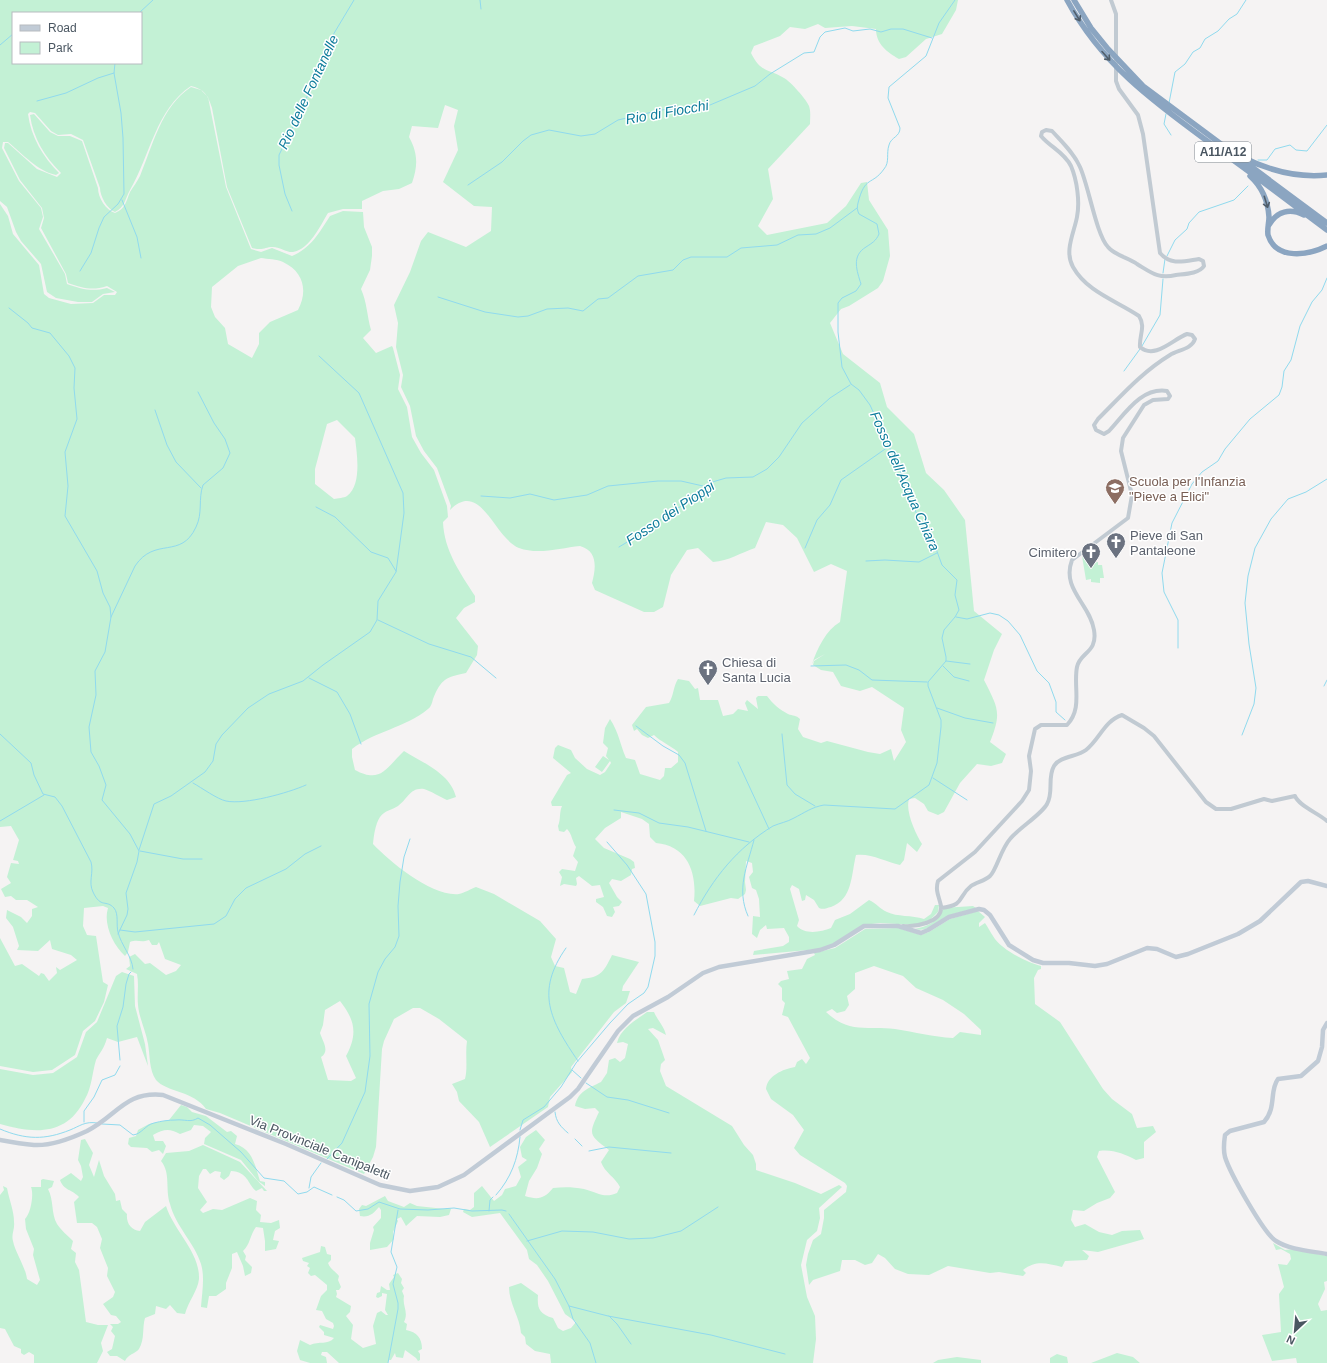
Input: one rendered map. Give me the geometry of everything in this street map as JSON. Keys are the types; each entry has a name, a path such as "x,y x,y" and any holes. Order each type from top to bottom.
{"highway":[{"name":"A11/A12","path":"1068,0 1089,30 1128,75 1158,105 1183,120 1327,227"},
{"name":"A11/A12","path":"1074,0 1089,30"},
{"path":"1224,150 1263,166 1289,173 1327,175"},
{"path":"1224,150 1254,180 1261,190 1268,212 1268,236 1273,244 1286,252 1304,254 1327,246"},
{"path":"1268,227 1275,216 1290,211 1302,214 1327,227"}],"main road":[{"name":"Via Provinciale Canipaletti","path":"0,1140 34,1145 50,1144 77,1136 100,1123 125,1102 134,1098 148,1094 163,1095 286,1144 380,1185 410,1191 438,1187 455,1180 474,1168 570,1097 578,1089 618,1031 633,1016 668,997 703,973 720,967 820,950 834,945 864,926 898,926 921,933 949,917 978,909 984,910 990,915 1009,945 1033,960 1043,964 1069,962 1095,966 1107,964 1147,948 1157,949 1176,957 1188,954 1238,934 1260,921 1301,882 1308,881 1327,886"},
{"path":"1327,1023 1323,1030 1322,1047 1318,1061 1301,1076 1278,1079 1274,1084 1272,1108 1264,1122 1230,1131 1225,1136 1225,1156 1236,1180 1271,1237 1284,1245 1327,1254"}],"street":[{"path":"898,926 914,927 924,925 939,913 941,908 936,891 938,881 975,852 1008,814 1022,801 1029,790 1031,771 1029,756 1035,729 1040,725 1067,725 1076,707 1078,699 1076,674 1078,664 1092,648 1094,634 1091,619 1073,591 1070,578 1070,566 1072,560 1128,518 1132,495 1121,451 1122,438 1144,405 1153,400 1168,399 1170,396 1167,391 1160,390 1144,395 1109,431 1104,434 1096,430 1094,425 1098,419 1143,374 1171,354 1189,347 1194,343 1195,339 1192,335 1187,334 1158,350 1150,352 1142,348 1143,328 1139,316 1100,293 1080,277 1073,267 1070,257 1070,242 1077,218 1078,207 1076,188 1070,166 1059,150 1042,138 1042,132 1046,130 1052,131 1080,166 1101,234 1107,246 1162,277 1198,271 1204,266 1200,259 1177,262 1166,259 1160,253 1143,134 1138,115 1119,90 1116,81 1116,14 1111,0"},
{"path":"941,908 953,907 964,897 972,885 990,876 1010,838 1046,806 1052,795 1053,766 1058,761 1079,754 1085,750 1092,744 1104,726 1115,717 1122,715 1144,728 1154,736 1206,802 1216,809 1231,809 1264,799 1272,801 1295,796 1300,804 1318,813 1327,821"}],"green space":[{"path":"0,0 958,0 956,10 942,34 926,39 906,57 899,59 883,47 876,34 876,29 852,26 825,28 818,24 805,29 790,27 780,36 754,46 751,53 761,67 787,80 802,95 810,108 810,124 768,169 773,199 758,226 767,235 827,223 846,206 861,183 867,182 869,200 888,230 890,256 883,281 878,288 849,306 841,309 830,323 843,354 880,383 887,407 914,434 926,473 944,490 965,520 974,611 1002,634 994,650 984,680 993,697 997,710 996,724 990,742 1006,754 1002,763 991,766 977,764 960,783 944,812 938,815 928,811 924,804 915,798 909,799 908,810 914,829 922,844 917,852 907,843 904,860 900,865 873,856 856,855 850,886 843,898 838,903 825,909 819,908 814,900 806,895 805,900 802,901 799,889 792,885 790,889 799,920 797,926 804,931 809,932 823,931 831,928 835,920 850,914 869,900 885,911 895,915 924,919 931,914 935,905 939,905 938,912 930,920 914,925 880,923 863,925 833,944 819,949 753,955 754,951 783,946 789,942 789,937 784,928 767,929 766,925 760,930 757,938 752,934 753,916 760,917 759,899 756,890 752,888 749,877 753,872 752,863 746,861 745,894 738,899 731,898 700,906 694,901 695,891 692,871 683,855 676,849 667,845 656,843 650,837 649,824 642,819 621,812 621,818 605,828 595,839 604,848 634,862 635,868 632,869 631,875 621,881 612,879 609,883 617,897 622,902 619,906 613,907 615,912 612,917 607,916 603,907 596,902 596,899 604,897 600,885 592,886 579,876 576,878 576,886 564,884 560,886 562,877 559,872 562,869 575,871 578,862 573,856 576,847 569,831 567,829 564,832 559,831 558,826 562,806 552,806 551,802 567,775 571,773 553,758 555,748 558,745 571,750 575,758 587,769 600,775 605,772 611,763 610,761 602,772 595,767 603,756 609,760 606,756 608,748 603,743 605,728 610,719 626,758 635,760 640,774 660,780 664,776 665,768 671,768 678,762 678,752 654,735 648,738 642,735 637,729 634,731 632,725 646,707 669,703 678,679 689,681 695,689 698,688 700,700 718,700 723,716 733,714 738,709 748,711 745,703 747,700 758,709 756,698 758,696 767,696 782,710 800,719 798,729 803,737 821,743 827,741 880,754 891,749 894,761 906,742 901,730 904,708 872,687 860,691 841,686 833,672 821,670 813,665 814,661 825,654 814,660 812,664 819,646 826,635 835,625 840,622 847,571 831,564 814,572 797,538 783,525 766,522 755,548 724,560 713,562 698,548 687,550 671,575 663,607 654,612 644,612 595,590 592,583 595,566 593,556 586,548 580,546 542,551 526,550 519,548 510,542 487,514 479,506 470,501 461,502 450,510 451,506 437,468 424,451 416,436 410,406 401,387 403,375 396,347 398,323 394,305 410,272 421,241 428,232 466,247 491,231 492,207 474,206 443,182 458,150 454,126 458,110 445,105 438,128 412,126 409,137 414,149 416,165 412,183 399,189 383,191 362,201 362,209 343,209 328,213 309,242 299,250 293,252 273,247 262,249 252,248 227,187 212,108 205,93 199,89 191,86 179,96 170,107 155,134 137,177 121,208 115,212 109,208 103,198 83,140 71,134 58,135 51,131 35,113 30,112 28,114 35,139 43,153 59,173 56,175 49,173 36,166 8,142 3,142 2,148 19,181 41,208 43,217 39,229 65,274 67,284 96,290 107,288 115,292 103,294 92,302 78,302 56,298 47,292 41,264 21,241 7,207 0,201"},
{"path":"191,87 201,90 208,97 226,187 251,249 261,252 272,248 292,256 299,253 309,244 330,216 343,211 363,212 364,227 372,247 372,256 370,270 361,289 365,299 371,330 363,338 376,353 392,346 393,348 400,375 398,389 407,407 412,437 421,453 434,470 447,506 448,517 443,522 446,542 454,561 475,596 475,602 464,608 456,618 478,646 477,655 466,673 445,680 436,692 430,707 410,721 370,738 352,749 355,770 371,775 377,775 382,772 404,751 427,764 442,775 448,781 456,797 447,800 424,789 415,790 398,806 386,811 380,817 374,834 373,844 390,860 412,877 437,890 459,894 476,887 494,894 540,921 556,939 551,957 555,966 564,968 570,992 576,994 582,979 594,977 602,972 612,955 639,962 623,986 622,991 630,991 626,1003 614,1012 571,1067 572,1072 550,1097 548,1107 490,1147 479,1122 459,1101 457,1092 452,1084 465,1079 467,1041 439,1019 420,1008 413,1008 394,1019 384,1041 382,1049 376,1147 373,1157 364,1174 220,1113 206,1109 201,1103 188,1095 161,1084 156,1080 152,1072 149,1048 139,1010 137,974 126,969 130,966 129,957 135,954 145,964 150,963 166,975 176,971 181,965 165,959 159,942 157,945 152,945 149,940 130,942 128,952 125,956 110,934 107,921 108,908 103,906 84,908 83,926 87,935 96,936 103,982 108,985 104,1002 95,1021 83,1031 75,1055 52,1070 33,1072 0,1066 0,938 15,966 22,964 39,976 41,973 44,974 49,981 57,973 56,967 60,970 77,960 71,955 52,949 50,940 38,951 17,950 19,946 13,927 6,918 7,910 21,917 27,923 32,916 32,909 38,907 27,900 16,900 11,896 5,897 1,889 11,883 7,877 11,863 19,864 18,861 13,860 19,840 11,826 0,827 0,204 8,216 13,234 39,265 44,294 49,298 71,304 93,303 104,295 115,295 117,292 107,286 88,288 68,283 66,274 41,228 44,218 42,208 20,180 4,148 5,143 8,143 37,169 57,177 61,173 41,147 34,132 30,115 34,114 50,132 58,136 70,136 82,141 101,200 115,213 125,205 130,192 140,176 159,127 172,105","holes":["261,258 281,261 296,271 302,283 303,296 298,310 270,322 259,333 259,344 252,358 228,344 225,328 215,317 211,307 212,287 238,266","337,420 355,438 357,452 357,477 352,491 346,497 334,499 315,484 315,469 327,424","340,1001 352,1021 352,1041 346,1056 356,1078 351,1081 328,1080 321,1057 325,1052 324,1043 320,1033 323,1025 325,1010"]},
{"path":"1091,555 1092,563 1098,562 1098,565 1102,565 1104,578 1100,578 1100,583 1091,582 1091,579 1086,580 1082,556"},
{"path":"973,906 976,908 955,913 928,928 919,930 914,929 932,923 939,916 943,908"},
{"path":"978,911 985,917 979,923 979,927 985,923 997,941 1008,951 1029,962 1041,966 1041,969 1038,970 1034,978 1035,1004 1060,1022 1103,1089 1112,1099 1132,1114 1137,1128 1153,1126 1156,1132 1144,1142 1144,1158 1136,1160 1114,1151 1099,1151 1097,1157 1115,1192 1110,1198 1097,1203 1084,1211 1073,1210 1071,1220 1075,1227 1085,1224 1099,1232 1112,1235 1122,1231 1140,1230 1144,1239 1098,1252 1082,1250 1089,1256 1087,1260 1065,1261 1062,1267 1041,1263 1032,1265 1023,1270 1026,1273 1023,1276 999,1272 990,1273 948,1266 929,1275 908,1274 895,1269 885,1258 878,1254 872,1263 865,1265 855,1260 842,1260 840,1271 813,1280 809,1285 806,1265 808,1254 813,1240 821,1234 824,1210 846,1192 847,1186 845,1183 800,1155 794,1148 804,1130 793,1115 771,1099 766,1089 769,1080 776,1074 786,1069 795,1067 797,1062 802,1059 806,1064 810,1058 788,1017 782,1015 785,1003 782,1000 782,988 778,984 781,981 789,979 787,971 802,969 807,959 815,955 814,953 835,948 865,929 898,928 921,935 929,932 950,919","holes":["874,966 903,976 916,988 943,1000 964,1014 981,1030 981,1035 960,1032 953,1038 931,1036 895,1029 859,1028 843,1024 826,1012 832,1009 837,1013 845,1011 849,1005 847,996 855,989 855,973"]},
{"path":"122,972 134,976 135,1006 145,1044 148,1066 137,1037 118,1042 107,1038 96,1060 91,1085 85,1099 78,1111 69,1120 59,1126 38,1130 26,1130 0,1124 0,1069 33,1075 53,1073 77,1057 86,1032 97,1022 116,976"},
{"path":"647,1012 654,1012 666,1035 653,1028 648,1029 658,1040 665,1060 661,1064 660,1071 666,1086 732,1126 744,1145 753,1155 756,1170 795,1183 821,1194 839,1185 842,1187 819,1208 820,1218 817,1231 807,1240 801,1265 807,1297 815,1316 816,1339 813,1363 551,1363 550,1354 535,1351 526,1344 525,1337 521,1333 519,1321 509,1293 509,1287 521,1283 538,1295 540,1310 545,1315 553,1318 558,1328 563,1331 571,1328 576,1322 565,1314 548,1281 537,1265 529,1259 527,1250 500,1213 472,1217 463,1212 464,1209 470,1210 474,1207 474,1193 482,1186 494,1201 502,1195 505,1189 516,1186 521,1177 518,1167 527,1160 522,1157 520,1147 526,1137 536,1130 545,1140 539,1149 542,1154 537,1168 529,1181 525,1196 540,1198 553,1188 561,1187 584,1189 604,1195 612,1195 617,1193 620,1187 601,1162 609,1150 597,1141 592,1134 593,1126 599,1112 595,1108 585,1109 575,1106 581,1093 601,1082 607,1073 609,1060 615,1058 620,1062 625,1058 628,1044 623,1042 617,1043 621,1033"},
{"path":"181,1105 187,1107 192,1112 206,1116 227,1132 231,1131 237,1136 235,1144 241,1146 250,1154 255,1164 260,1181 265,1182 265,1186 258,1181 241,1160 204,1144 205,1138 211,1132 203,1126 194,1125 191,1130 180,1134 166,1130 160,1131 153,1135 155,1141 163,1141 166,1146 163,1154 159,1150 152,1152 147,1148 131,1147 128,1144 129,1138 136,1136 138,1130 149,1124 169,1120"},
{"path":"85,1139 93,1153 89,1165 94,1177 99,1160 104,1176 115,1194 116,1201 120,1200 122,1209 127,1214 127,1220 130,1226 140,1231 145,1222 166,1206 191,1251 198,1269 198,1283 185,1314 177,1313 170,1305 166,1309 156,1306 155,1314 145,1318 142,1341 139,1349 125,1361 117,1356 110,1356 107,1352 112,1349 115,1336 111,1331 113,1327 110,1324 118,1324 121,1322 116,1316 111,1315 103,1304 113,1297 115,1292 107,1276 108,1268 100,1248 102,1239 97,1227 92,1223 77,1223 74,1202 79,1197 66,1188 60,1180 71,1173 81,1181 83,1177 78,1160 81,1140"},
{"path":"203,1145 240,1162 267,1191 264,1191 262,1188 256,1191 241,1173 231,1171 229,1176 224,1180 220,1177 221,1172 215,1171 210,1174 206,1169 203,1169 199,1176 198,1188 207,1202 200,1210 203,1213 213,1209 222,1210 250,1198 257,1201 256,1210 261,1215 260,1222 271,1223 279,1220 280,1228 275,1231 273,1240 279,1241 276,1249 265,1251 263,1228 256,1227 243,1251 246,1256 245,1260 252,1267 251,1273 245,1276 243,1266 237,1252 232,1254 232,1268 226,1283 226,1289 216,1296 209,1296 207,1308 201,1307 203,1280 201,1264 198,1256 176,1220 169,1198 166,1171 161,1161 166,1153 189,1151"},
{"path":"41,1180 54,1181 52,1187 48,1189 55,1220 60,1228 73,1241 71,1249 76,1253 75,1262 79,1270 86,1322 98,1325 108,1325 101,1343 103,1351 97,1363 34,1363 34,1355 29,1352 24,1355 21,1353 21,1349 14,1346 5,1329 0,1328 0,1195 4,1190 3,1186 7,1188 14,1218 12,1236 14,1245 25,1270 27,1279 37,1285 40,1280 33,1255 34,1249 26,1229 25,1219 29,1212 31,1203 31,1187 41,1187"},
{"path":"385,1196 388,1201 404,1207 410,1203 417,1206 451,1209 449,1215 440,1217 417,1216 406,1226 401,1217 397,1219 398,1221 393,1232 394,1239 387,1247 370,1250 370,1243 374,1230 373,1227 381,1218 381,1210 379,1207 371,1214 360,1216 359,1209 362,1205 366,1206"},
{"path":"1273,1243 1285,1250 1294,1249 1327,1256 1327,1281 1324,1282 1325,1289 1318,1304 1321,1311 1327,1310 1327,1363 1297,1363 1296,1358 1272,1361 1262,1335 1281,1332 1279,1294 1284,1287 1278,1264 1287,1265 1291,1259 1290,1254 1281,1249 1276,1250"},
{"path":"321,1246 325,1247 327,1254 331,1255 331,1260 328,1263 339,1276 338,1280 341,1287 339,1290 336,1290 336,1297 351,1306 350,1312 346,1316 353,1325 351,1339 363,1348 376,1344 373,1326 377,1313 381,1311 388,1315 385,1310 387,1294 382,1293 382,1296 378,1298 376,1297 377,1293 380,1292 381,1286 387,1290 390,1290 389,1284 394,1277 393,1275 398,1273 402,1279 401,1283 404,1288 402,1291 406,1312 404,1322 407,1324 406,1330 413,1332 420,1339 422,1349 418,1351 420,1354 420,1360 418,1361 405,1350 403,1358 396,1357 395,1353 391,1360 388,1360 388,1363 339,1363 327,1352 322,1352 321,1355 326,1357 327,1363 310,1363 300,1360 297,1351 300,1340 310,1345 326,1342 334,1338 324,1335 324,1332 319,1327 320,1325 333,1329 333,1323 326,1319 322,1311 316,1310 321,1296 327,1290 327,1285 315,1275 311,1276 308,1273 310,1268 307,1266 309,1263 303,1261 302,1258 320,1252"},
{"path":"1117,1353 1133,1357 1140,1363 1091,1363"},
{"path":"1057,1354 1067,1357 1068,1363 1050,1363 1050,1358"},
{"path":"957,1357 981,1360 981,1363 933,1363 938,1360"}],"waterway":[{"path":"140,12 153,0"},
{"name":"Rio delle Fontanelle","path":"292,211 285,194 279,165 279,155 303,106 333,35 354,0"},
{"path":"480,0 481,9"},
{"name":"Fosso dell'Acqua Chiara","path":"694,915 701,901 727,865 748,844 773,826 824,805 895,809 929,785 937,763 941,720 928,686 928,682 946,661 942,638 944,630 959,610 955,595 957,580 942,565 935,546 924,530 910,499 903,477 870,405 859,390 851,384 842,367 838,332 838,303 842,298 856,291 861,284 856,264 858,255 872,243 879,234 877,224 859,214 857,207 863,188 866,184 876,178 886,166 890,142 900,131 888,98 889,87 926,56 939,23 955,0"},
{"path":"1169,103 1175,72 1185,64 1193,52 1200,48 1205,39 1218,31 1229,19 1237,14 1246,0"},
{"name":"Rio di Fiocchi","path":"468,185 502,162 531,135 549,130 581,136 595,134 618,120 661,110 710,105 755,86 770,74 804,53 814,52 820,37 825,32 845,28 853,31 870,29 881,32 891,29 903,29 932,38"},
{"path":"0,45 12,35"},
{"path":"80,271 91,253 104,217 118,204 124,194 123,138 121,113 114,73 115,64"},
{"path":"37,101 66,93 98,78 114,73"},
{"path":"1166,114 1164,124 1171,135"},
{"path":"1258,160 1267,160 1275,149 1290,145 1296,150 1307,151 1327,125"},
{"path":"1167,256 1175,240 1187,229 1189,223 1199,212 1234,200 1248,186"},
{"path":"122,200 137,237 141,258"},
{"path":"438,297 485,312 518,317 528,316 547,309 568,308 583,311 598,299 608,298 638,276 673,270 683,260 691,257 727,257 741,248 777,245 798,235 816,234 830,228 857,208"},
{"path":"1163,273 1165,259"},
{"path":"1178,648 1178,620 1164,592 1162,573 1172,523 1192,484 1202,472 1218,461 1225,449 1250,419 1279,395 1282,387 1284,371 1291,360 1300,326 1312,302 1322,290 1327,278"},
{"path":"1142,346 1160,315 1163,279"},
{"path":"9,308 32,328 50,333 69,356 75,368 74,388 77,419 65,452 68,486 65,516 97,571 103,593 110,607 111,617 105,652 95,671 96,695 89,727 91,752 99,766 106,785 102,800 130,834 139,851 137,862 126,893 128,909 127,915 118,934"},
{"path":"1124,371 1140,349"},
{"path":"139,850 154,804 171,796 205,772 213,761 216,744 222,735 248,708 269,694 303,681 370,632 377,620 378,601 396,572 404,513 403,493 359,393 319,356"},
{"name":"Fosso dei Pioppi","path":"619,547 644,532 671,512 692,500 709,483 726,478 753,477 767,469 779,457 802,423 830,398 850,385"},
{"path":"111,617 135,566 143,557 159,549 183,543 190,537 198,522 203,485 223,468 230,453 225,439 214,423 198,392"},
{"path":"155,410 167,445 176,462 201,488"},
{"path":"805,548 817,520 830,505 841,480 888,447"},
{"path":"1242,735 1254,704 1256,688 1249,644 1245,603 1248,576 1255,548 1271,519 1288,499 1306,492 1327,479"},
{"path":"481,496 510,498 530,494 554,500 587,495 608,486 658,481 681,481 703,486"},
{"path":"316,507 335,517 371,552 388,558 396,571"},
{"path":"866,561 885,560 919,562 937,553"},
{"path":"956,617 967,619 990,613 999,615 1008,621 1020,635 1037,671 1049,683 1056,702 1056,712 1065,720"},
{"path":"378,620 429,644 471,657 496,678"},
{"path":"946,661 970,664"},
{"path":"811,666 846,665 859,670 872,680 927,682"},
{"path":"943,666 954,677 969,681"},
{"path":"309,678 337,692 350,714 361,744"},
{"path":"1324,686 1327,680"},
{"path":"937,708 965,718 993,723"},
{"path":"636,726 663,746 679,755 685,763 706,831"},
{"path":"0,734 31,763 34,775 43,794 55,797 62,806 91,862 91,885 93,892 101,902 111,905 116,910 118,932 131,960 133,969"},
{"path":"782,734 787,785 795,794 815,806"},
{"path":"738,762 769,829"},
{"path":"933,778 967,800"},
{"path":"193,783 218,798 234,802 266,798 306,785"},
{"path":"0,821 44,795"},
{"path":"614,810 639,813 659,823 688,827 749,842"},
{"path":"327,1159 342,1143 365,1092 370,1056 369,1004 378,972 385,959 395,947 399,936 398,906 400,882 404,857 410,839"},
{"path":"748,916 743,897 743,887 754,840"},
{"path":"520,1130 523,1120 544,1107 561,1087 576,1063 610,1023 628,1004 644,993 648,987 655,956 655,942 646,894 627,865 607,842"},
{"path":"120,930 135,932 214,924 226,916 235,899 246,888 286,869 305,854 321,846"},
{"path":"140,851 183,859 202,859"},
{"path":"566,948 556,964 551,978 549,992 550,1006 560,1032 578,1061"},
{"path":"120,1060 117,1026 123,1007 126,984 131,972"},
{"path":"84,1122 84,1111 94,1097 102,1080 115,1075 120,1066"},
{"path":"572,1070 581,1078"},
{"path":"586,1083 607,1097 628,1100 669,1113"},
{"path":"555,1112 556,1119 559,1124 568,1133"},
{"path":"102,1124 120,1125 133,1135 157,1122 171,1120 190,1121 198,1118 210,1125 241,1152 264,1178 284,1181 298,1194 307,1192 314,1187 332,1195"},
{"path":"0,1129 9,1133 27,1137 44,1137 52,1136 86,1123 97,1123"},
{"path":"496,1195 506,1182 513,1168 518,1153 520,1137"},
{"path":"575,1139 582,1146"},
{"path":"589,1151 609,1147 671,1153"},
{"path":"309,1188 311,1177 321,1163"},
{"path":"337,1197 344,1200 356,1211 368,1209 379,1202 400,1209 428,1210 454,1208 472,1211 506,1211"},
{"path":"489,1211 490,1200 493,1197"},
{"path":"527,1241 562,1231 593,1232 629,1239 653,1238 681,1231 718,1207"},
{"path":"388,1363 398,1309 393,1284 397,1267 391,1252 398,1210"},
{"path":"509,1214 555,1279 569,1306 573,1319 590,1343 596,1363"},
{"path":"569,1306 608,1316 711,1335 785,1354"},
{"path":"609,1316 617,1324 631,1344"}],"place":[{"name":"Scuola per l'Infanzia \"Pieve a Elici\"","path":"1115,505"},
{"name":"Pieve di San Pantaleone","path":"1116,559"},
{"name":"Cimitero","path":"1091,569"},
{"name":"Chiesa di Santa Lucia","path":"708,686"}]}
